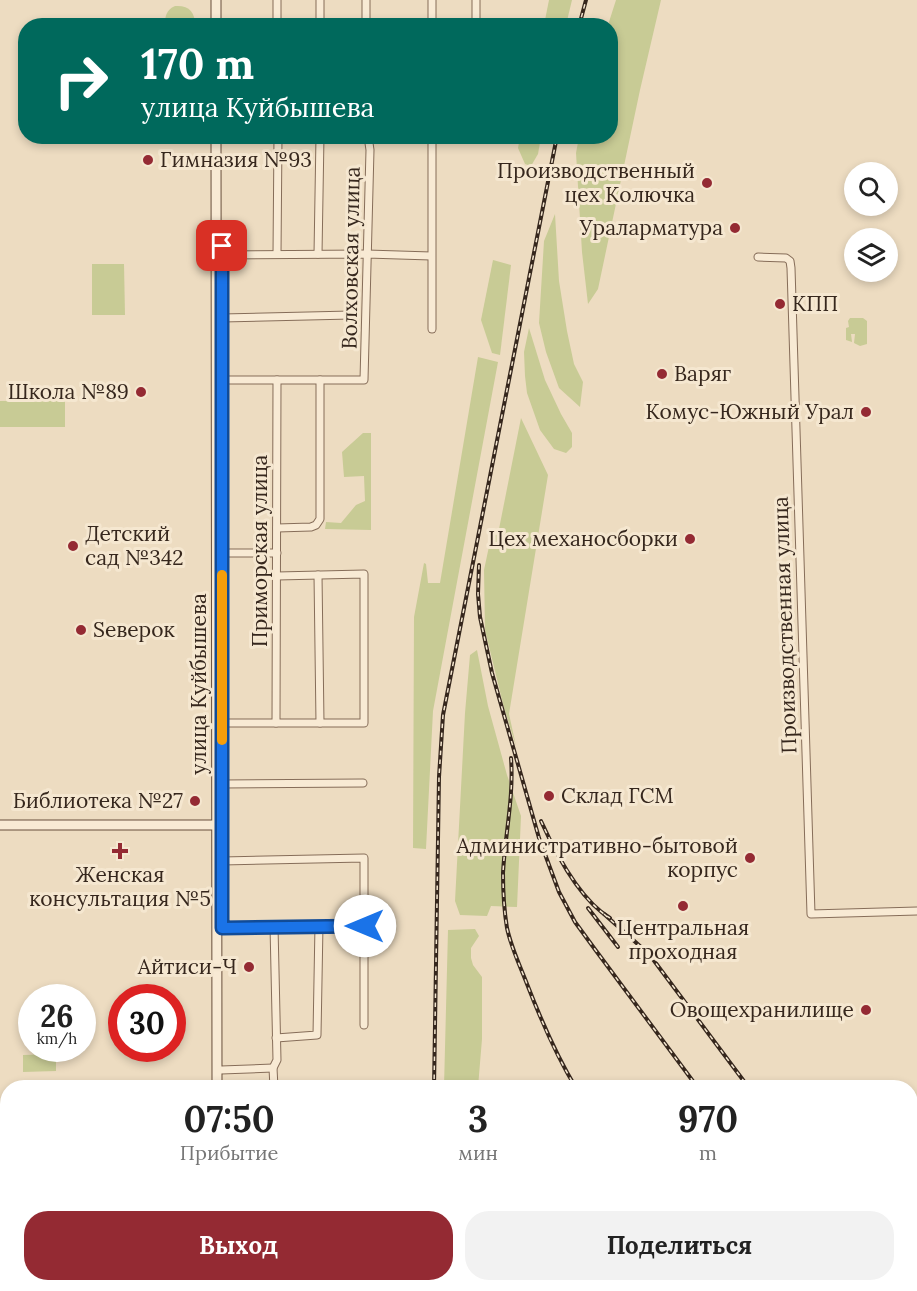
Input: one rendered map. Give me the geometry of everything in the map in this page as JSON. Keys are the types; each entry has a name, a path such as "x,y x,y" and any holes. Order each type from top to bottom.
{"main road":[{"path":"216,0 216,18"},
{"path":"222,0 222,18"},
{"name":"улица Куйбышева","path":"216,144 219,193 219,1080"},
{"name":"улица Куйбышева","path":"219,193 222,144"},
{"name":"улица Куйбышева","path":"219,928 222,861 220,723"},
{"path":"0,825 220,825"}],"street":[{"path":"277,0 277,18"},
{"path":"320,0 320,18"},
{"path":"366,0 366,18"},
{"path":"432,0 432,18"},
{"path":"476,0 476,18"},
{"path":"277,255 278,144"},
{"path":"318,254 320,144"},
{"name":"Волховская улица","path":"320,380 364,380 369,144"},
{"path":"432,144 432,329"},
{"path":"219,255 431,256"},
{"name":"Производственная улица","path":"758,257 786,258 790,261 792,268 811,914 917,911"},
{"path":"219,317 351,315"},
{"path":"219,380 320,380 320,519 316,525 311,527 277,528"},
{"name":"Приморская улица","path":"276,723 277,380"},
{"path":"219,553 277,553"},
{"path":"220,723 364,723 364,574 277,576"},
{"path":"318,575 320,723"},
{"path":"222,784 363,783"},
{"path":"222,861 364,858 364,1025"},
{"path":"274,926 277,1060 273,1068 274,1080"},
{"path":"276,1038 317,1035 319,926"},
{"path":"219,928 365,926"},
{"path":"219,1070 273,1068"}],"green space":[{"path":"549,0 572,0 568,18 545,18"},
{"path":"616,0 661,0 598,289 588,304 582,252 576,153 578,144 618,144 618,18 610,18"},
{"path":"175,6 187,8 194,18 165,18 170,9"},
{"path":"519,144 540,144 538,154 531,166 525,164 518,148"},
{"path":"555,214 559,281 567,331 574,364 583,382 580,407 559,388 546,352 539,323 544,241"},
{"path":"493,260 511,265 500,355 492,353 481,320"},
{"path":"92,264 124,264 125,315 92,315"},
{"path":"850,318 863,318 867,321 867,344 860,346 854,343 855,334 851,334 852,342 846,340 846,328 849,327"},
{"path":"529,328 545,380 572,433 572,447 566,453 554,449 540,430 527,393 524,352"},
{"path":"478,357 498,362 433,711 426,849 413,848 414,617 424,563 428,583 440,583"},
{"path":"65,400 65,427 0,427 0,401"},
{"path":"521,418 548,475 509,714 516,746 485,630 484,570 491,537 498,534"},
{"path":"363,433 371,433 371,530 325,529 326,522 341,523 356,505 365,501 364,476 344,477 342,452"},
{"path":"477,650 488,706 521,816 517,907 491,906 487,916 460,915 455,901 470,655"},
{"path":"475,929 479,936 471,948 473,965 482,977 482,1039 479,1080 444,1080 448,930"},
{"path":"23,1062 56,1062 56,1071 23,1072"}],"railway":[{"path":"581,18 586,0"},
{"path":"434,1080 439,777 443,715 555,144"},
{"path":"479,565 480,617 492,673 539,838 559,892 575,922 692,1080"},
{"path":"511,758 512,773 503,873 507,928 543,1024 572,1080"},
{"path":"541,821 553,847 579,888 599,910 610,918"},
{"path":"588,908 618,947"},
{"path":"604,914 652,958 743,1080"}],"slow traffic":[{"path":"222,575 222,740"}],"place":[{"name":"Гимназия №93","path":"148,160"},
{"name":"Производственный цех Колючка","path":"707,183"},
{"name":"Ураларматура","path":"735,228"},
{"name":"КПП","path":"780,304"},
{"name":"Варяг","path":"662,374"},
{"name":"Школа №89","path":"141,392"},
{"name":"Комус-Южный Урал","path":"866,412"},
{"name":"Цех механосборки","path":"690,539"},
{"name":"Детский сад №342","path":"73,546"},
{"name":"Sеверок","path":"81,630"},
{"name":"Склад ГСМ","path":"549,796"},
{"name":"Библиотека №27","path":"195,801"},
{"name":"Женская консультация №5","path":"120,851"},
{"name":"Административно-бытовой корпус","path":"750,858"},
{"name":"Центральная проходная","path":"683,906"},
{"name":"Айтиси-Ч","path":"249,967"},
{"name":"Овощехранилище","path":"866,1010"}],"route":[{"path":"222,246 222,928 365,926"}]}
